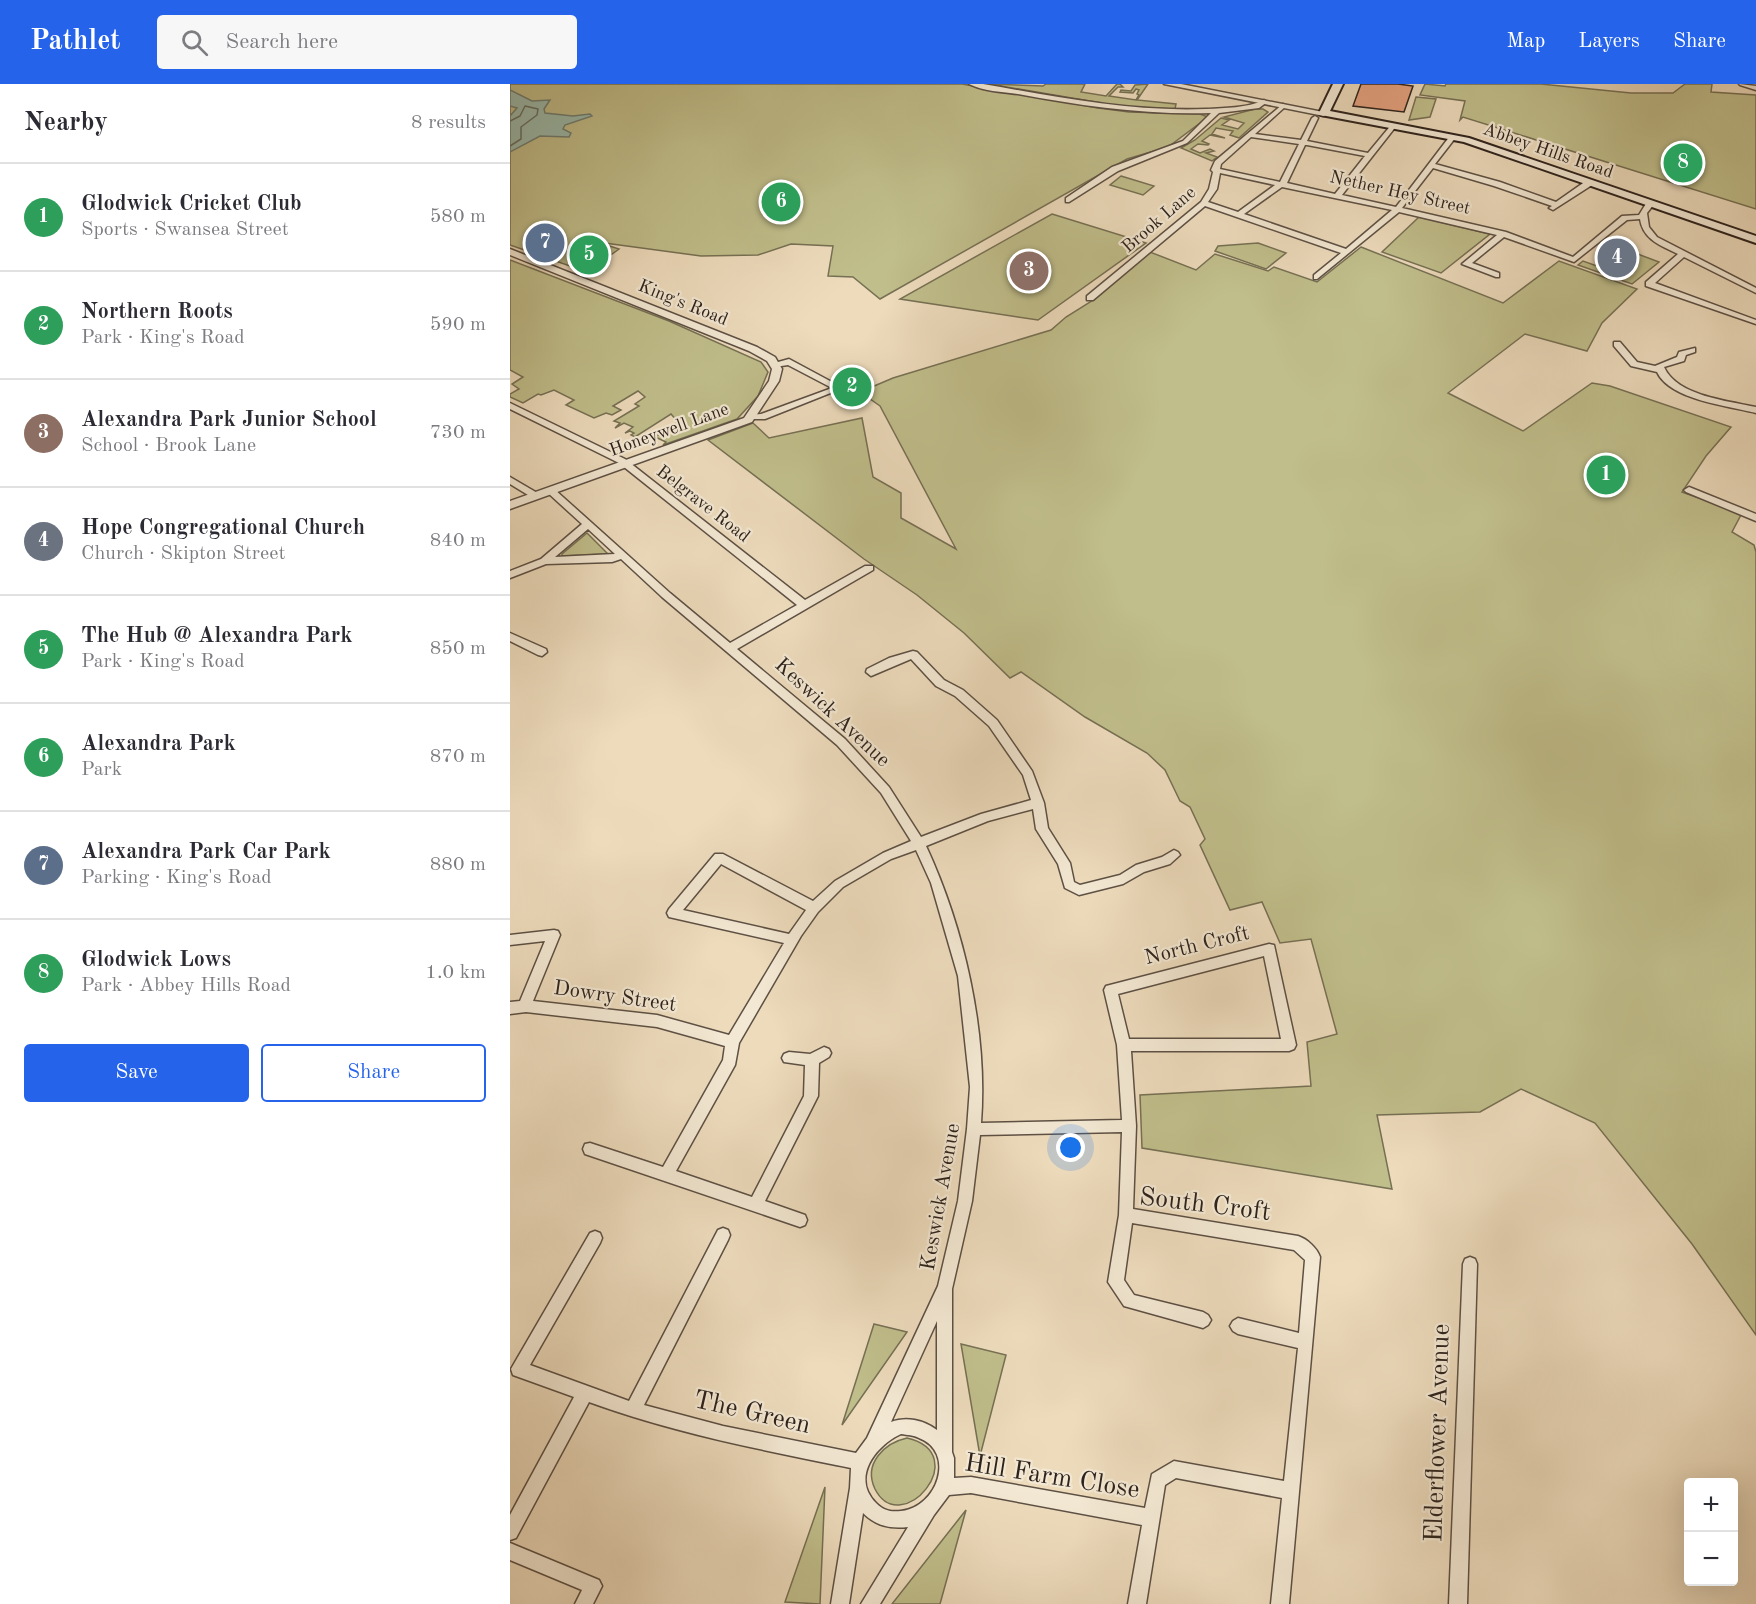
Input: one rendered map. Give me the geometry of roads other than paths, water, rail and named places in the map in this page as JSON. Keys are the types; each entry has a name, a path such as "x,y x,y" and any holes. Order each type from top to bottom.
{"main road":[{"path":"1324,109 1338,84"},
{"name":"Abbey Hills Road","path":"1324,109 1352,117 1452,136 1493,148 1756,240"}],"street":[{"path":"972,84 1128,109 1217,111 1259,106 1264,102"},
{"path":"1173,84 1307,110 1324,109"},
{"path":"1742,84 1756,88"},
{"name":"Brook Lane","path":"1090,298 1204,203 1213,189 1218,163 1283,106"},
{"path":"1240,214 1282,184 1303,142 1324,109"},
{"path":"1069,201 1115,170 1185,142 1215,116 1217,111"},
{"path":"1337,196 1394,125"},
{"path":"1249,135 1303,142 1369,155"},
{"path":"1317,277 1398,209 1452,136"},
{"path":"1431,165 1497,184 1557,205"},
{"name":"Nether Hey Street","path":"1215,170 1503,234 1574,260 1626,218 1643,217"},
{"path":"1549,211 1589,183"},
{"path":"1204,203 1347,252"},
{"path":"1650,204 1643,213 1643,217 1645,227 1654,239 1756,291"},
{"path":"1496,275 1466,264 1503,234"},
{"name":"King's Road","path":"510,252 753,349 764,354 776,364 789,362 839,388"},
{"path":"1682,255 1649,284 1754,322"},
{"path":"1617,344 1634,364 1659,368 1681,359 1682,354 1692,350"},
{"path":"752,417 777,376 776,364"},
{"path":"1659,368 1660,375 1671,385 1707,399 1756,409"},
{"name":"Honeywell Lane","path":"510,505 551,491 622,461 752,417 762,417 839,388"},
{"name":"Belgrave Road","path":"510,406 622,461 804,605"},
{"path":"510,480 536,496"},
{"path":"1689,490 1756,518"},
{"name":"Keswick Avenue","path":"551,491 666,595 817,720 885,790 919,844 937,883 964,976 977,1087 965,1202 945,1287"},
{"path":"510,575 545,561 588,524"},
{"path":"545,561 612,560 623,555"},
{"path":"730,648 869,568"},
{"path":"510,637 542,652"},
{"path":"871,672 893,661 913,655 940,683 959,693 993,723 1028,774 1038,803 1042,829 1064,863 1069,885 1079,890 1123,879 1140,868 1166,861 1174,855"},
{"path":"666,1175 730,1061 732,1042 814,908 839,884 874,862 985,817 1038,803"},
{"path":"793,940 673,913 719,857 814,908"},
{"name":"Dowry Street","path":"510,940 554,935 527,997 526,1006"},
{"name":"North Croft","path":"1124,1045 1289,1045 1269,950 1111,990 1124,1045 1129,1126 1126,1215"},
{"name":"Dowry Street","path":"510,1008 526,1006 657,1021 732,1042"},
{"path":"754,1204 811,1096 818,1056 789,1058"},
{"path":"974,1129 1129,1126"},
{"path":"590,1149 800,1220"},
{"name":"South Croft","path":"1203,1320 1129,1301 1116,1282 1126,1215 1298,1243 1313,1257 1280,1604"},
{"path":"633,1410 723,1234"},
{"name":"The Green","path":"595,1238 519,1369 633,1410 723,1434 860,1462"},
{"name":"Elderflower Avenue","path":"1458,1604 1470,1264"},
{"path":"840,1604 859,1487 860,1462 875,1438 945,1287"},
{"path":"870,1604 944,1487 948,1475 945,1450 945,1287"},
{"path":"1238,1326 1306,1342"},
{"path":"510,1532 585,1393"},
{"path":"875,1438 887,1430 901,1426 914,1426 927,1430 937,1438 945,1450"},
{"path":"1137,1604 1158,1480 1174,1469 1291,1491"},
{"name":"Hill Farm Close","path":"944,1487 971,1485 1151,1518"},
{"path":"859,1487 874,1513 887,1519 902,1521 916,1517 930,1508"},
{"path":"510,1551 593,1586 584,1604"}],"water":[{"path":"510,90 532,101 550,100 544,109 545,113 573,116 590,114 592,116 565,125 563,129 571,133 569,137 540,136 510,152 510,116 517,108 510,106"}],"place":[{"name":"Glodwick Lows","path":"1683,163"},
{"name":"Alexandra Park","path":"781,202"},
{"name":"Alexandra Park Car Park","path":"545,243"},
{"name":"The Hub @ Alexandra Park","path":"589,255"},
{"name":"Hope Congregational Church","path":"1617,258"},
{"name":"Alexandra Park Junior School","path":"1029,271"},
{"name":"Northern Roots","path":"852,387"},
{"name":"Glodwick Cricket Club","path":"1606,475"}]}
